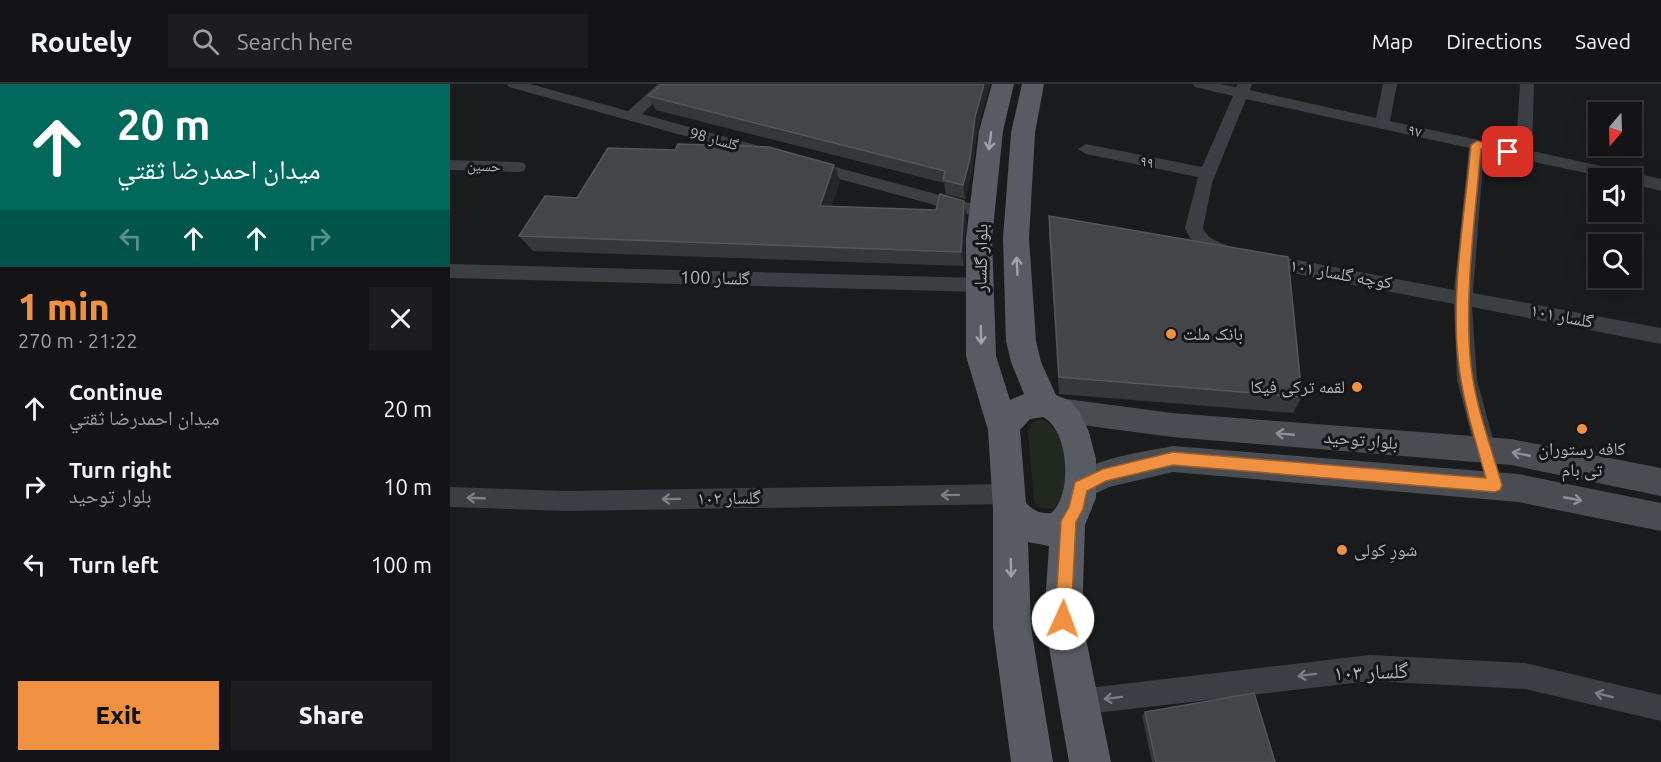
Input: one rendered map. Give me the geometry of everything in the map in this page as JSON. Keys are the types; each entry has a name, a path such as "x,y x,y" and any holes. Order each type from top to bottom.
{"main road":[{"name":"بلوار گلسار","path":"1003,84 992,131 979,238 981,356 1004,430"},
{"name":"بلوار گلسار","path":"1033,84 1023,132 1016,238 1022,341 1026,362 1052,407"},
{"path":"1032,762 1012,627 1009,501 1004,430 1008,419 1016,410 1028,405 1052,407 1075,436 1080,459 1063,619 1090,762"},
{"name":"بلوار توحید","path":"1052,407 1172,425 1511,452 1661,482"},
{"path":"1485,450 1495,485"},
{"name":"بلوار توحید","path":"1074,504 1103,476 1173,459 1495,485 1661,517"},
{"path":"1009,501 1017,520 1027,527 1040,530 1055,529 1074,504"}],"street":[{"name":"گلسار 98","path":"514,84 982,212"},
{"path":"630,116 667,84"},
{"name":"۹۷","path":"1200,84 1243,88 1382,124 1588,169"},
{"path":"1382,124 1390,84"},
{"path":"1524,155 1527,84"},
{"path":"1208,174 1243,88"},
{"path":"1477,145 1463,296 1464,357 1471,402 1485,450"},
{"name":"۹۹","path":"1086,149 1208,174"},
{"name":"حسین","path":"450,165 518,167"},
{"name":"کوچه گلسار ۱۰۱","path":"1208,174 1194,228 1201,241 1230,254 1463,296"},
{"name":"۹۷","path":"1642,181 1661,185"},
{"name":"گلسار 100","path":"450,272 980,285"},
{"name":"گلسار ۱۰۱","path":"1463,296 1661,336"},
{"name":"گلسار ۱۰۲","path":"450,497 566,501 1009,501"},
{"name":"گلسار ۱۰۳","path":"1079,702 1370,668 1525,676 1661,708"}],"shaded area":[{"path":"1038,420 1048,423 1056,432 1065,460 1063,490 1059,502 1052,509 1041,508 1034,502 1028,430 1033,422"}],"building":[{"path":"662,84 984,84 975,117 970,158 963,185 943,180 945,171 648,96"},
{"path":"678,144 769,147 834,165 820,206 936,210 940,194 964,201 961,252 519,236 545,196 577,198 608,148 675,150"},
{"name":"بانک ملت","path":"1049,216 1288,257 1302,397 1059,377"},
{"path":"1254,693 1275,762 1156,762 1145,712"}],"place":[{"name":"بانک ملت","path":"1171,334"},
{"name":"لقمه ترکی فیکا","path":"1357,387"},
{"name":"کافه رستوران تی بام","path":"1582,429"},
{"name":"شورِ کولی","path":"1342,550"}],"route":[{"path":"1063,619 1068,521 1076,509 1080,487 1103,476 1173,459 1495,485 1471,402 1464,357 1463,296 1477,145 1508,152"}]}
